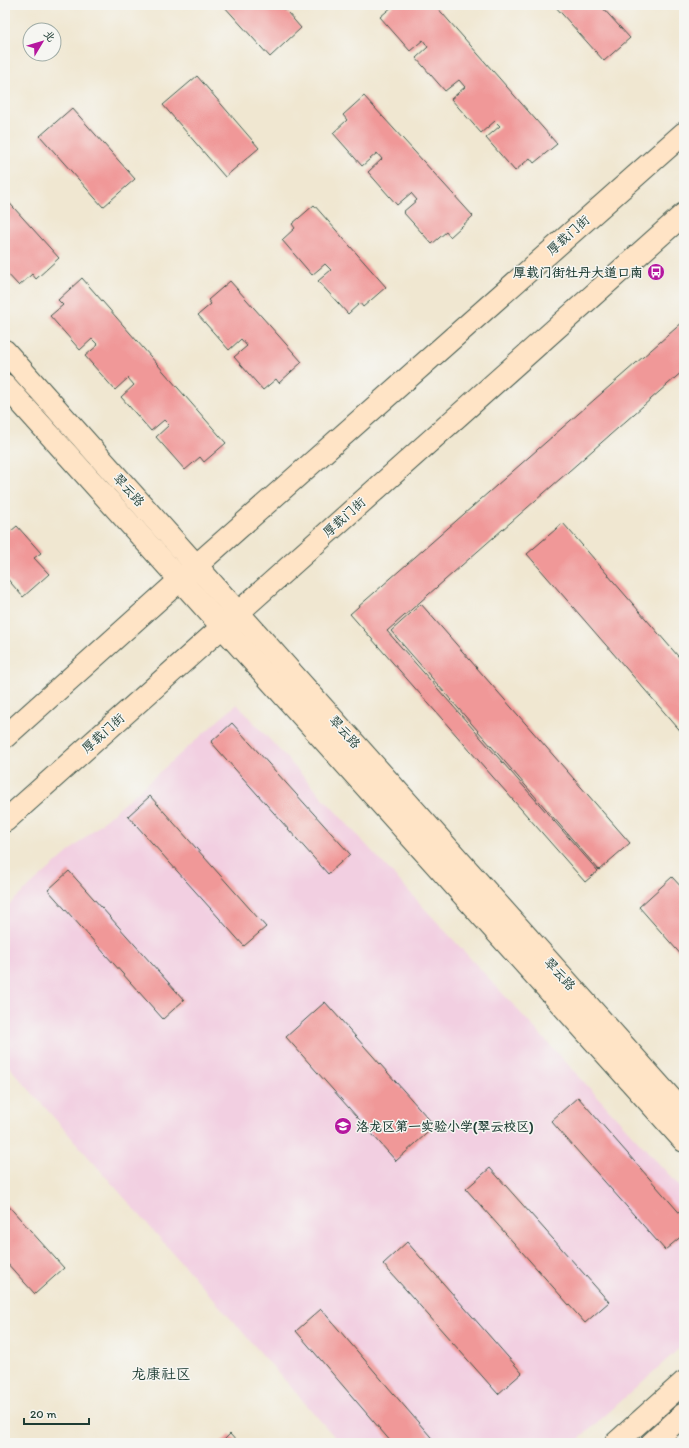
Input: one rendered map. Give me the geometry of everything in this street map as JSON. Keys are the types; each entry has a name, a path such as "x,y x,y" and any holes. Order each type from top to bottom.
{"street":[{"name":"厚载门街","path":"5,737 684,133"},
{"name":"厚载门街","path":"5,821 221,626 684,214"},
{"name":"翠云路","path":"5,351 684,1113"},
{"name":"翠云路","path":"5,385 684,1141"},
{"path":"616,1443 684,1382"},
{"path":"652,1443 684,1414"}],"shaded area":[{"name":"洛龙区第一实验小学(翠云校区)","path":"237,704 684,1191 684,1344 575,1443 340,1443 5,1062 5,908"}],"building":[{"path":"223,5 281,5 301,28 270,57"},
{"path":"392,5 435,5 557,144 534,163 530,158 515,171 486,138 500,126 495,121 481,133 451,99 465,87 459,80 445,91 416,58 428,47 423,40 410,51 380,17 393,6"},
{"path":"554,5 600,5 630,38 604,61"},
{"path":"197,76 259,148 225,177 163,105"},
{"path":"364,96 473,216 450,237 446,232 432,244 403,212 417,200 411,193 397,205 368,172 382,159 377,153 362,166 333,133 347,120 343,115"},
{"path":"72,108 135,179 103,207 40,136"},
{"path":"5,198 59,258 36,279 32,274 19,286 5,271"},
{"path":"314,205 386,287 363,307 360,303 348,314 318,281 331,270 325,264 312,275 282,240 295,228 292,224"},
{"path":"82,278 226,443 204,462 200,457 185,470 156,437 169,425 164,420 151,431 121,397 134,385 128,378 115,390 85,356 98,345 92,339 80,350 50,316 63,305 58,300"},
{"path":"230,281 302,362 279,383 276,379 263,390 234,357 247,346 241,339 229,350 198,315 211,304 208,300"},
{"path":"684,321 684,370 387,631 598,871 585,882 350,614"},
{"path":"563,523 684,663 684,735 527,554"},
{"path":"5,524 11,531 17,526 41,553 34,558 49,574 23,597 5,576"},
{"path":"421,604 630,843 599,870 391,631"},
{"path":"232,723 350,854 328,874 211,742"},
{"path":"150,796 266,927 244,946 128,816"},
{"path":"69,871 184,1000 163,1019 48,890"},
{"path":"672,877 684,890 684,958 639,907"},
{"path":"325,1002 435,1126 396,1161 286,1037"},
{"path":"578,1097 684,1218 684,1234 665,1250 551,1121"},
{"path":"490,1168 609,1302 585,1323 466,1189"},
{"path":"5,1202 64,1268 35,1294 5,1261"},
{"path":"407,1242 522,1373 498,1394 383,1264"},
{"path":"321,1309 436,1443 392,1443 296,1331"},
{"path":"230,1434 238,1443 221,1443"}],"place":[{"name":"厚载门街牡丹大道口南","path":"656,272"},
{"name":"洛龙区第一实验小学(翠云校区)","path":"343,1126"}],"district":[{"name":"龙康社区","path":"161,1374"}]}
